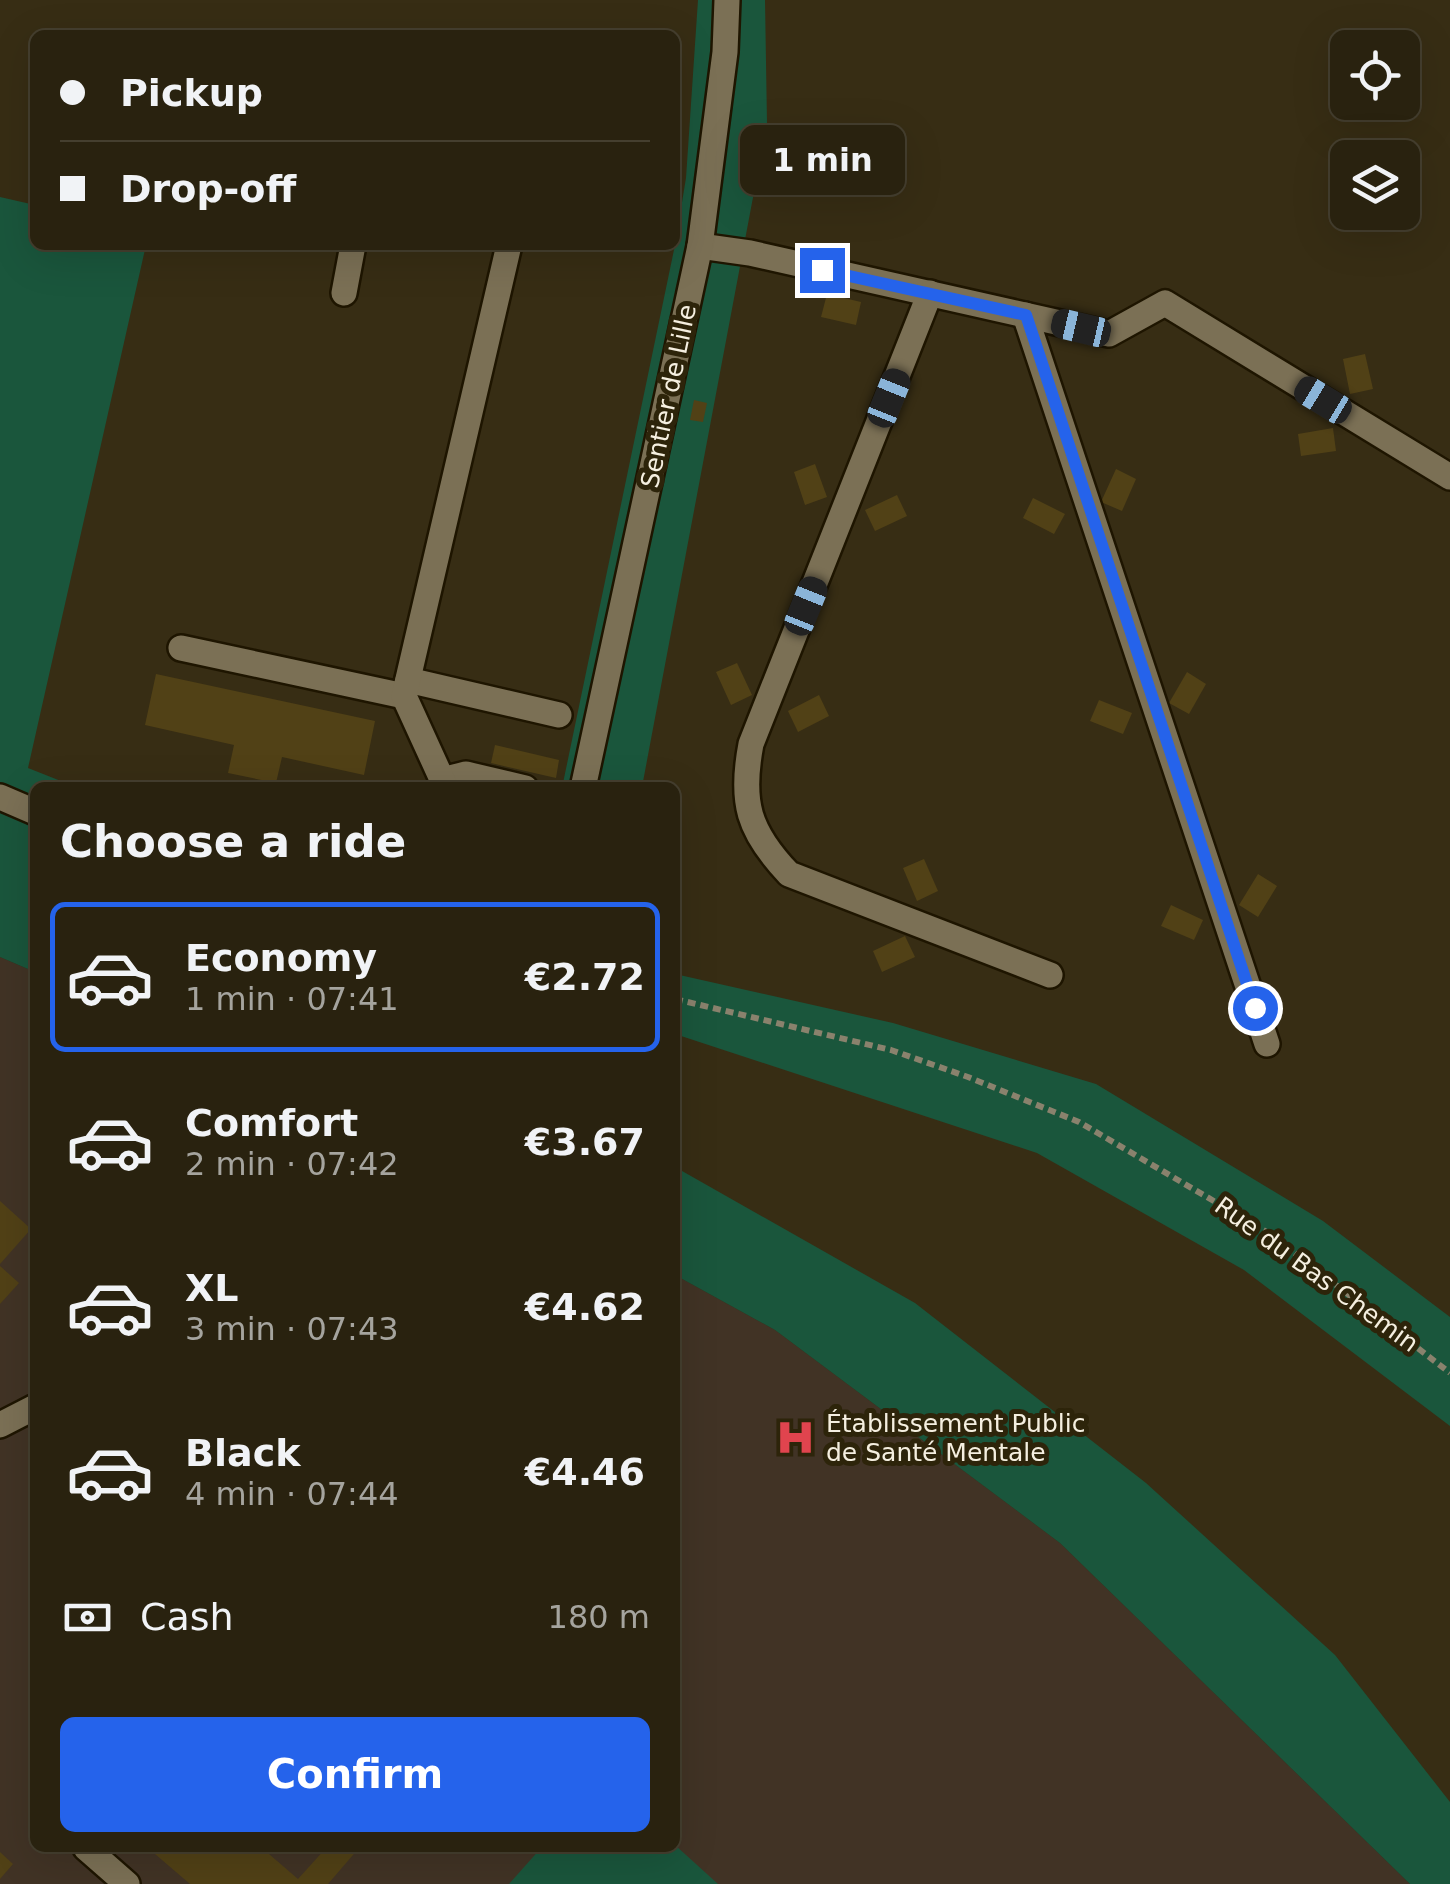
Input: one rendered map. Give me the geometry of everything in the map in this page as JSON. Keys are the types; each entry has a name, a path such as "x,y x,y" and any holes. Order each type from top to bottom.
{"street":[{"name":"Sentier de Lille","path":"585,782 700,246 725,52 727,0"},
{"path":"700,246 1109,334 1165,304 1450,477"},
{"path":"344,292 353,250"},
{"path":"443,782 406,688 508,250"},
{"path":"930,294 751,744 744,781 747,799 750,816 766,850 789,874 1050,975"},
{"path":"1026,315 1268,1044"},
{"path":"181,648 558,715"},
{"path":"448,782 466,774 500,782"},
{"path":"0,797 30,810"},
{"path":"0,1425 30,1410"},
{"path":"91,1852 127,1884"}],"path":[{"name":"Rue du Bas Chemin","path":"680,1000 890,1050 1078,1122 1270,1234 1450,1373"}],"shaded area":[{"name":"Établissement Public de Santé Mentale","path":"0,957 30,970 30,1852 680,1852 680,1278 775,1330 1060,1543 1410,1884 0,1884"}],"green space":[{"path":"698,0 765,0 767,123 643,782 563,782 674,250 680,250"},
{"path":"0,197 30,204 30,250 145,250 28,768 63,782 30,782 30,970 0,957"},
{"path":"680,975 893,1023 1096,1084 1323,1221 1450,1317 1450,1426 1244,1270 1037,1153 680,1036"},
{"path":"680,1170 915,1303 1146,1483 1335,1655 1450,1802 1450,1884 1410,1884 1060,1543 775,1330 680,1278"},
{"path":"680,1850 718,1884 509,1884 537,1852"}],"building":[{"path":"827,294 861,302 856,325 821,317"},
{"path":"1365,354 1373,389 1350,394 1343,359"},
{"path":"694,400 707,403 703,422 690,420"},
{"path":"1333,428 1336,451 1301,456 1298,434"},
{"path":"815,464 827,497 805,505 794,472"},
{"path":"1116,469 1136,479 1122,511 1101,502"},
{"path":"897,495 907,516 875,531 865,510"},
{"path":"1033,498 1065,514 1054,534 1023,518"},
{"path":"737,663 752,695 731,705 716,672"},
{"path":"1187,672 1206,684 1189,714 1169,703"},
{"path":"156,674 375,721 364,775 282,757 276,782 228,773 234,745 145,725"},
{"path":"819,695 829,716 798,732 788,711"},
{"path":"1099,700 1132,713 1123,734 1090,721"},
{"path":"495,745 559,760 556,778 491,763"},
{"path":"924,859 938,891 917,901 903,868"},
{"path":"1258,874 1277,886 1258,917 1239,905"},
{"path":"1171,905 1203,920 1194,940 1161,926"},
{"path":"905,936 915,957 882,972 873,951"},
{"path":"0,1201 30,1230 0,1264"},
{"path":"0,1266 19,1283 0,1304"},
{"path":"0,1852 13,1864 0,1879"},
{"path":"153,1852 267,1852 298,1879 322,1852 356,1852 328,1884 190,1884"}],"place":[{"name":"Établissement Public de Santé Mentale","path":"796,1437"}],"route":[{"path":"822,270 1026,315 1255,1008"}]}
